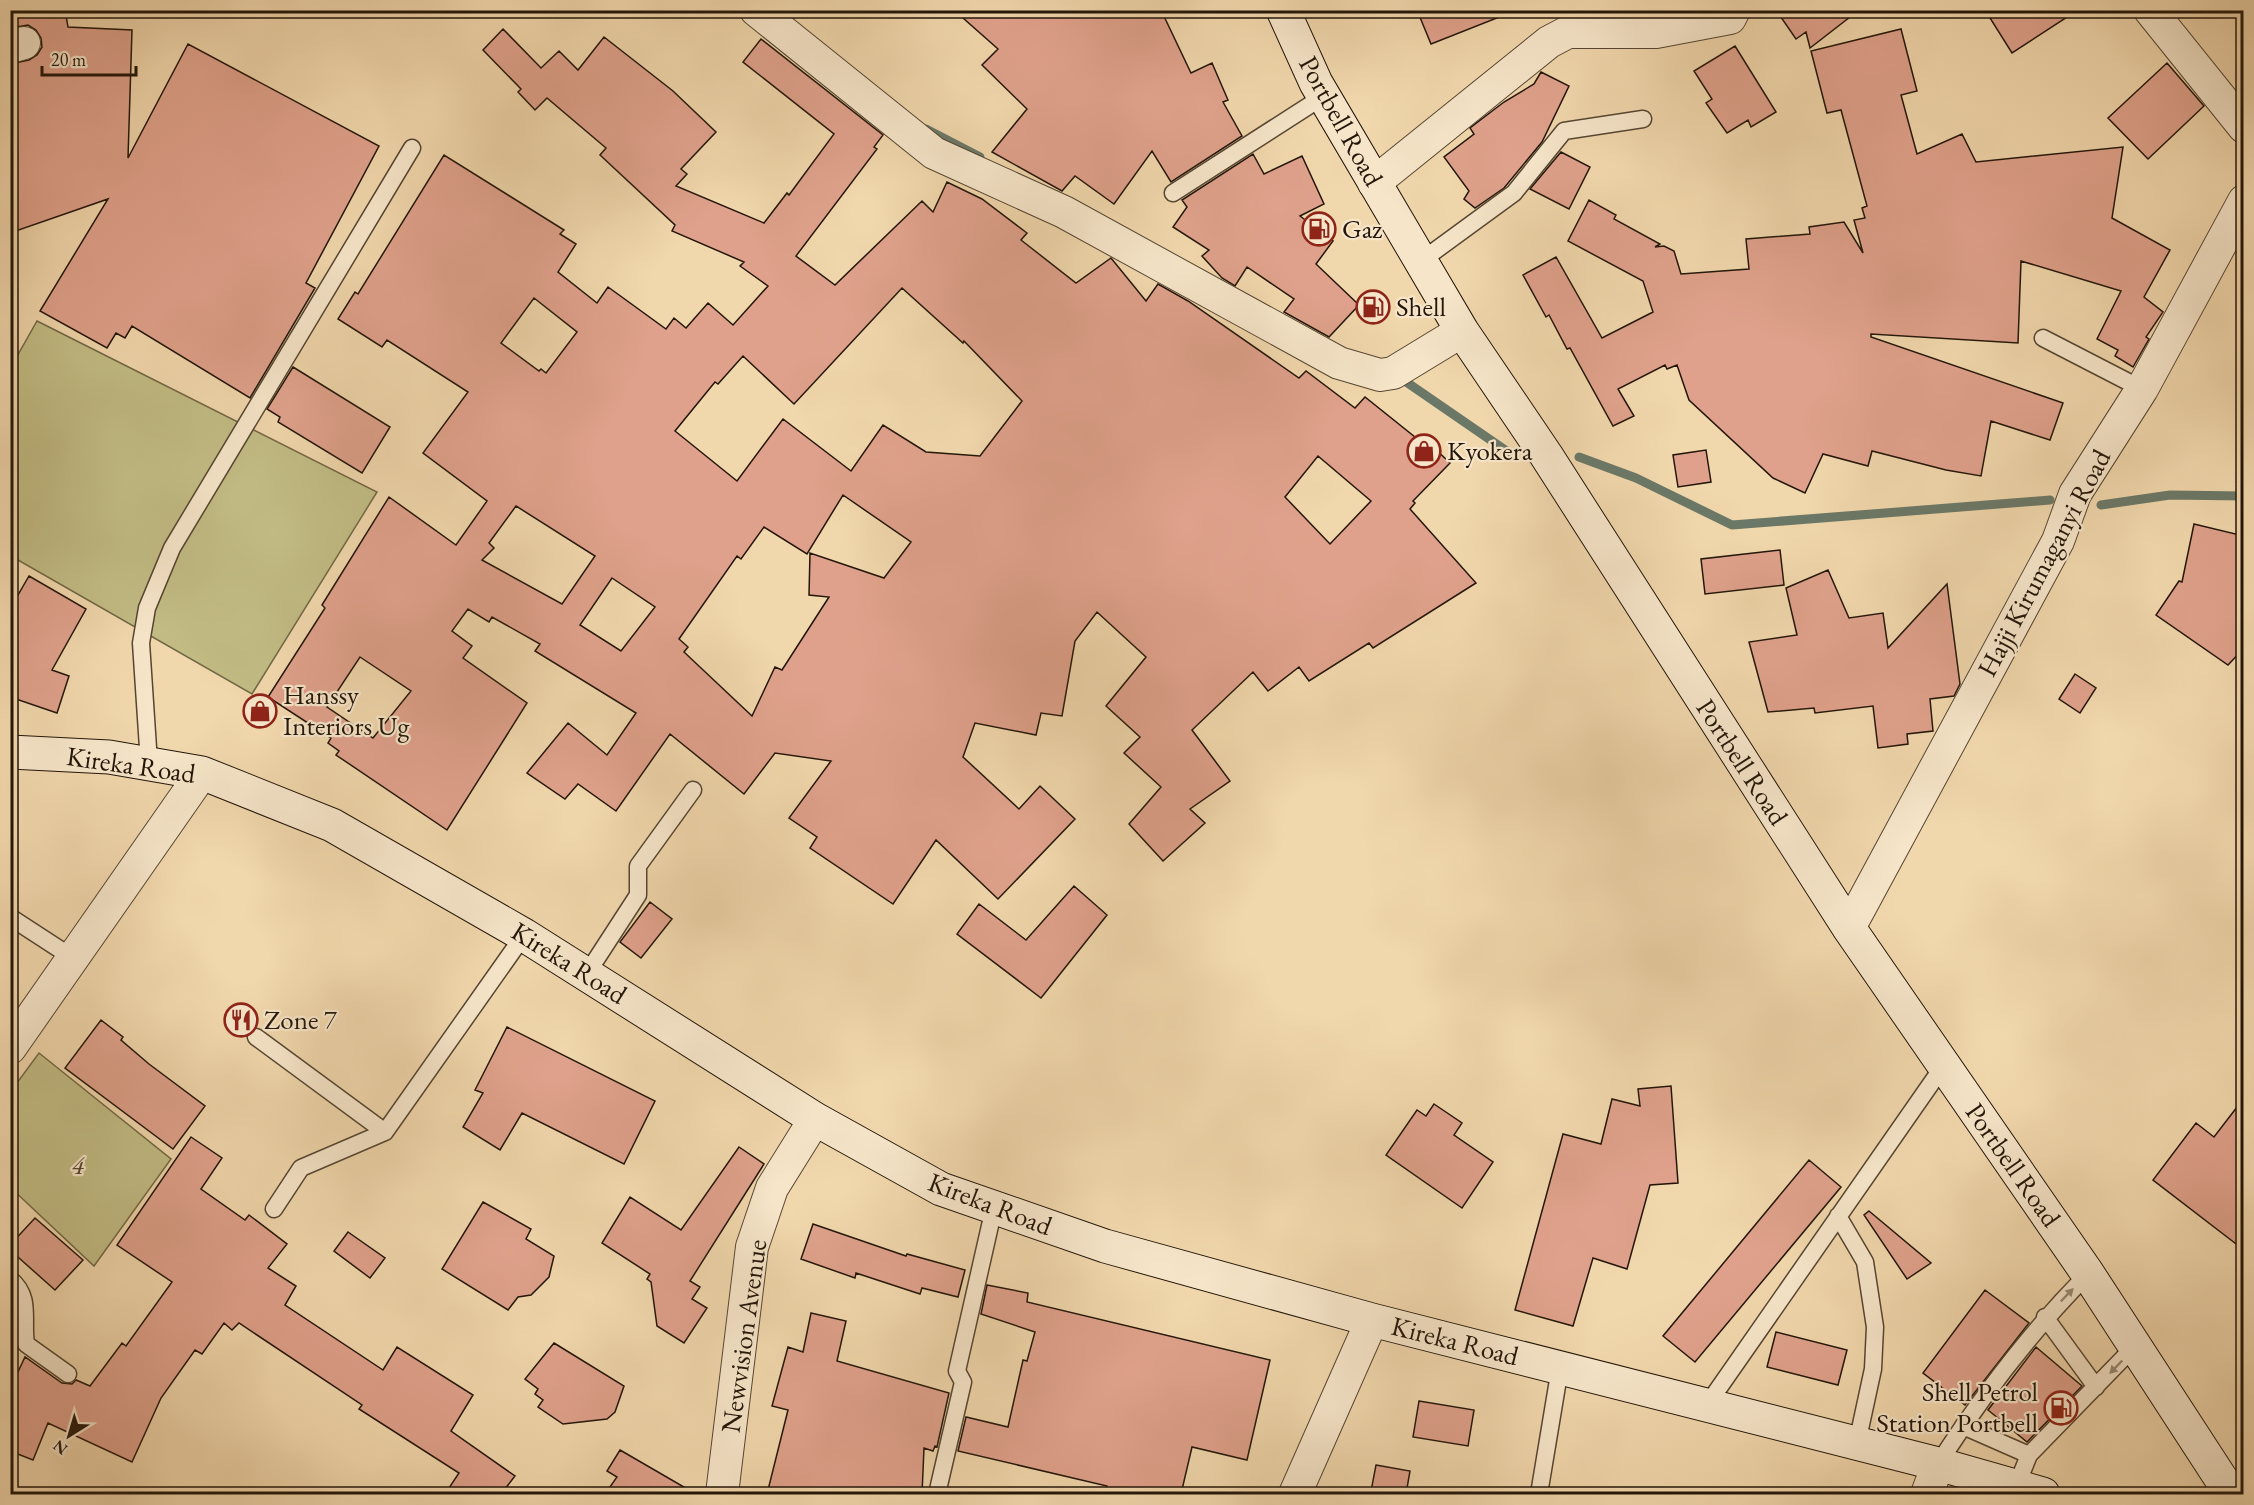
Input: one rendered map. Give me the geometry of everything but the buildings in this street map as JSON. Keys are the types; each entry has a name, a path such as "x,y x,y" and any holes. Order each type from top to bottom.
{"main road":[{"name":"Portbell Road","path":"1283,10 1324,96 1462,331 1546,455 1849,928 2088,1274 2231,1494"},
{"name":"Kireka Road","path":"10,752 109,756 202,773 332,825 524,935 815,1119 941,1189 1105,1246 1372,1320 1938,1464 2029,1491"}],"street":[{"path":"756,10 934,153 1064,212 1339,363 1380,375 1393,373 1462,331"},
{"path":"1374,183 1548,42 1568,32 1671,30 1730,18 1734,10"},
{"path":"2150,10 2244,127"},
{"name":"Hajji Kirumaganyi Road","path":"1849,928 2058,541 2075,494 2142,389 2244,201"},
{"path":"10,1048 202,773"},
{"name":"Newvision Avenue","path":"722,1494 752,1247 772,1188 815,1119"},
{"path":"1295,1494 1372,1320"},
{"path":"1927,1494 1938,1464"}],"lane":[{"path":"1173,193 1324,96"},
{"path":"1420,261 1514,193 1564,131 1643,118"},
{"path":"149,763 141,643 147,608 172,548 412,148"},
{"path":"2043,338 2142,389"},
{"path":"586,975 638,895 638,866 693,790"},
{"path":"10,917 73,958"},
{"path":"274,1209 301,1168 385,1132 524,935"},
{"path":"256,1037 385,1132"},
{"path":"1707,1405 1944,1065"},
{"path":"937,1494 963,1382 957,1371 994,1208"},
{"path":"1838,1216 1865,1262 1875,1327 1873,1369 1857,1443"},
{"path":"1938,1464 1963,1426 2045,1317 2088,1274"},
{"path":"10,1279 17,1284 27,1308 23,1325 26,1344 68,1374"},
{"path":"2045,1317 2096,1387"},
{"path":"2029,1491 2029,1455 2135,1346"},
{"path":"1539,1494 1560,1368"},
{"path":"1963,1426 2029,1455"}],"green space":[{"path":"37,321 377,492 252,694 11,556 11,367"},
{"name":"4","path":"39,1053 171,1159 94,1266 11,1188 11,1091"}],"waterway":[{"path":"926,129 980,157"},
{"path":"1399,377 1508,452"},
{"path":"1579,457 1636,478 1732,525 2050,500"},
{"path":"2101,505 2170,495 2244,496"}],"place":[{"name":"Gaz","path":"1319,229"},
{"name":"Shell","path":"1373,307"},
{"name":"Kyokera","path":"1424,451"},
{"name":"Hanssy Interiors Ug","path":"260,711"},
{"name":"Zone 7","path":"241,1020"},
{"name":"Shell Petrol Station Portbell","path":"2061,1408"}]}
